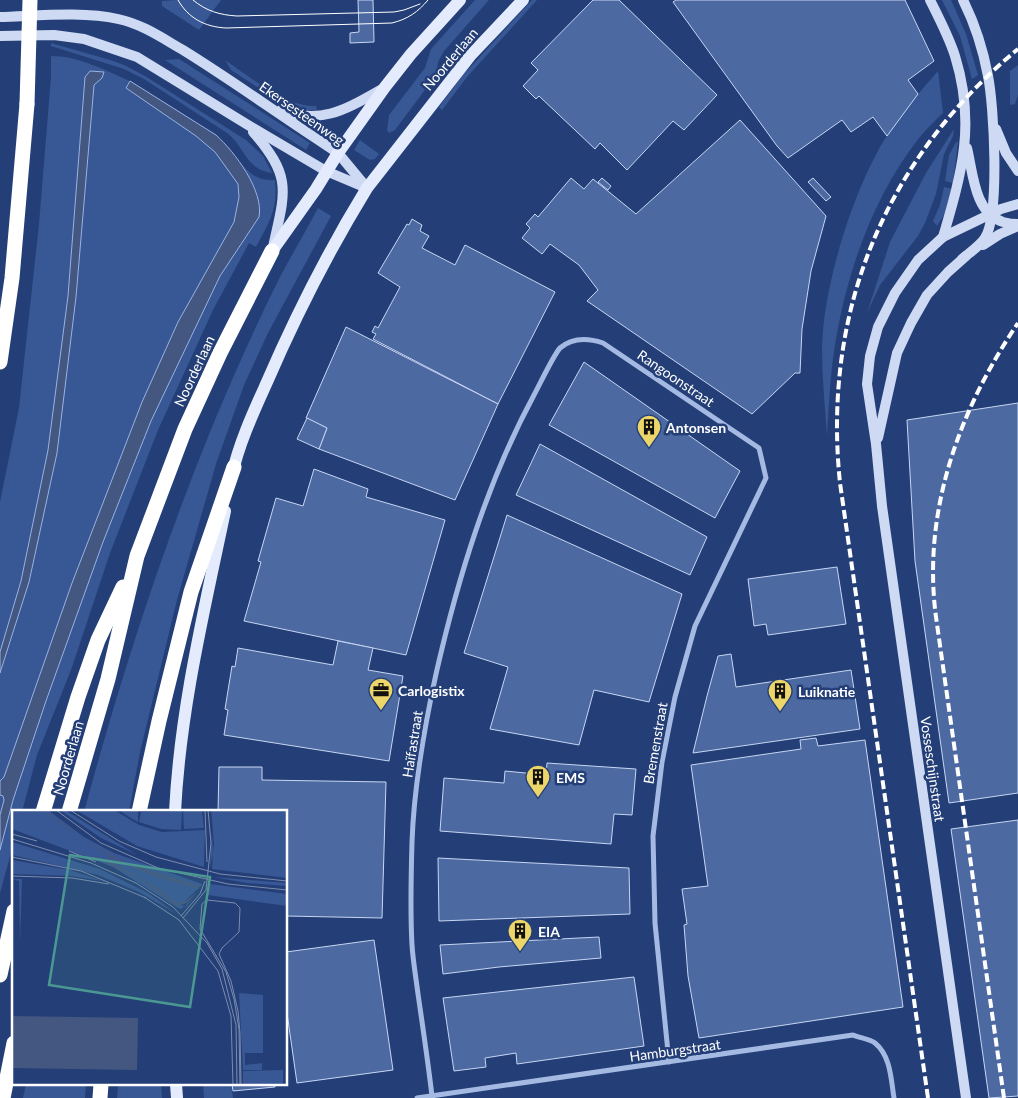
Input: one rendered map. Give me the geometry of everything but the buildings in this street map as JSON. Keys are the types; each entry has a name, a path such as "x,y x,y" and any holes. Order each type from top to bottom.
{"highway":[{"path":"0,362 12,278 26,104 30,0"},
{"name":"Noorderlaan","path":"70,810 108,679 137,556 185,429 220,353 272,251"},
{"path":"139,810 159,721 192,592 234,467"},
{"path":"44,810 98,640 137,556"},
{"path":"0,975 12,920"},
{"path":"3,1098 12,1054"}],"main road":[{"name":"Noorderlaan","path":"272,251 385,87 410,54 460,0"},
{"name":"Noorderlaan","path":"174,810 180,751 190,683 234,467 253,414 295,318 367,188 470,56 523,0"}],"street":[{"path":"930,0 956,58 966,117 966,142 958,187 943,237"},
{"path":"962,259 984,240 988,232 994,186 993,124 988,75 978,32 963,0"},
{"name":"Ekersesteenweg","path":"0,17 83,16 118,18 136,24 201,61 338,153 367,188"},
{"path":"0,36 54,35 84,39 137,56 326,171 367,188"},
{"path":"265,103 293,114 323,116 351,107 385,87"},
{"path":"993,124 1006,152 1018,171"},
{"path":"248,125 272,155 282,176 282,202 272,251"},
{"path":"966,142 973,180 982,203 991,215 1001,222 1018,225"},
{"name":"Vosseschijnstraat","path":"966,1098 882,506 868,384 870,356 878,327 895,293 918,260 943,237 1000,209 1018,204"},
{"name":"Vosseschijnstraat","path":"876,444 897,353 910,323 927,296 962,259 1000,234 1018,225"},
{"name":"Rangoonstraat","path":"576,340 590,339 603,343 759,448"},
{"name":"Haïfastraat","path":"432,1096 412,946 412,840 418,776 429,709 444,638 464,564 491,492 518,425 548,368 560,348 576,340"},
{"name":"Bremenstraat","path":"670,1062 655,923 653,836 662,762 675,697 695,626 766,478 759,448"},
{"name":"Hamburgstraat","path":"418,1098 853,1035 875,1042 886,1055 894,1098"}],"shaded area":[{"path":"221,0 199,30 162,6 162,1"},
{"path":"475,0 489,0 444,51 438,62 436,75 395,130 389,133 387,130 389,115 425,68 431,49"},
{"path":"532,0 537,0 467,77 442,110 439,107 464,74"},
{"path":"942,0 951,0 966,34 978,75 972,79 960,36"},
{"path":"51,43 110,60 145,76 246,140 263,156 272,173 263,171 251,163 227,133 144,79 124,69 51,46"},
{"path":"51,56 71,58 101,68 130,81 127,84 213,141 241,174 244,238 252,227 259,210 256,194 243,165 257,177 265,180 275,180 276,190 274,207 269,222 256,247 249,243 213,310 158,430 110,553 71,670 37,755 23,810 12,810 12,849 0,893 0,502 19,408 39,224"},
{"path":"179,59 310,143 306,150 165,60"},
{"path":"225,60 281,97 293,102 316,106 317,110 303,110 283,104 231,70"},
{"path":"1018,65 1018,95 1015,104 1010,105 1010,71"},
{"path":"90,71 104,72 102,78 94,85 76,297 57,453 29,582 0,673 0,652 21,581 48,450 68,296 85,77"},
{"path":"938,71 943,113 919,138 888,185 864,236 855,263 840,317 835,345 827,436 822,349 828,297 842,239 862,184 886,137 904,111"},
{"path":"130,81 216,135 224,142 253,184 259,207 259,217 220,276 151,421 103,542 46,701 13,800 0,850 0,815 4,800 3,796 0,795 0,781 4,777 72,583 142,402 178,322 234,222 239,197 238,184 215,152 196,136 126,88"},
{"path":"954,129 953,136 944,154 936,194 925,223 918,236 880,285 867,313 890,242 926,173"},
{"path":"360,140 379,154 375,159 370,160 354,150"},
{"path":"956,142 958,142 953,183 945,181 949,155"},
{"path":"944,187 952,189 944,215 937,226 933,221 940,205"},
{"path":"318,208 331,216 268,333 244,385 216,464 177,600 140,752 129,810 85,810 123,676 169,540 221,406 249,341 280,277"},
{"path":"26,1086 86,1086 85,1098 23,1098"},
{"path":"118,1086 161,1086 162,1098 117,1098"},
{"path":"203,1086 231,1086 233,1098 204,1098"}],"tram line":[{"path":"178,0 192,17 211,26 226,28 392,23 412,14 428,0"},
{"path":"193,0 214,12 237,16 394,12 420,4"}],"railway":[{"path":"928,1098 840,483 837,420 842,359 853,300 872,243 898,190 932,139 971,92 1018,49"},
{"path":"1004,1098 936,617 933,578 935,539 940,501 950,463 962,427 978,391 1018,323"}],"place":[{"name":"Antonsen","path":"649,448"},
{"name":"Carlogistix","path":"381,711"},
{"name":"Luiknatie","path":"780,712"},
{"name":"EMS","path":"538,798"},
{"name":"EIA","path":"520,952"}]}
